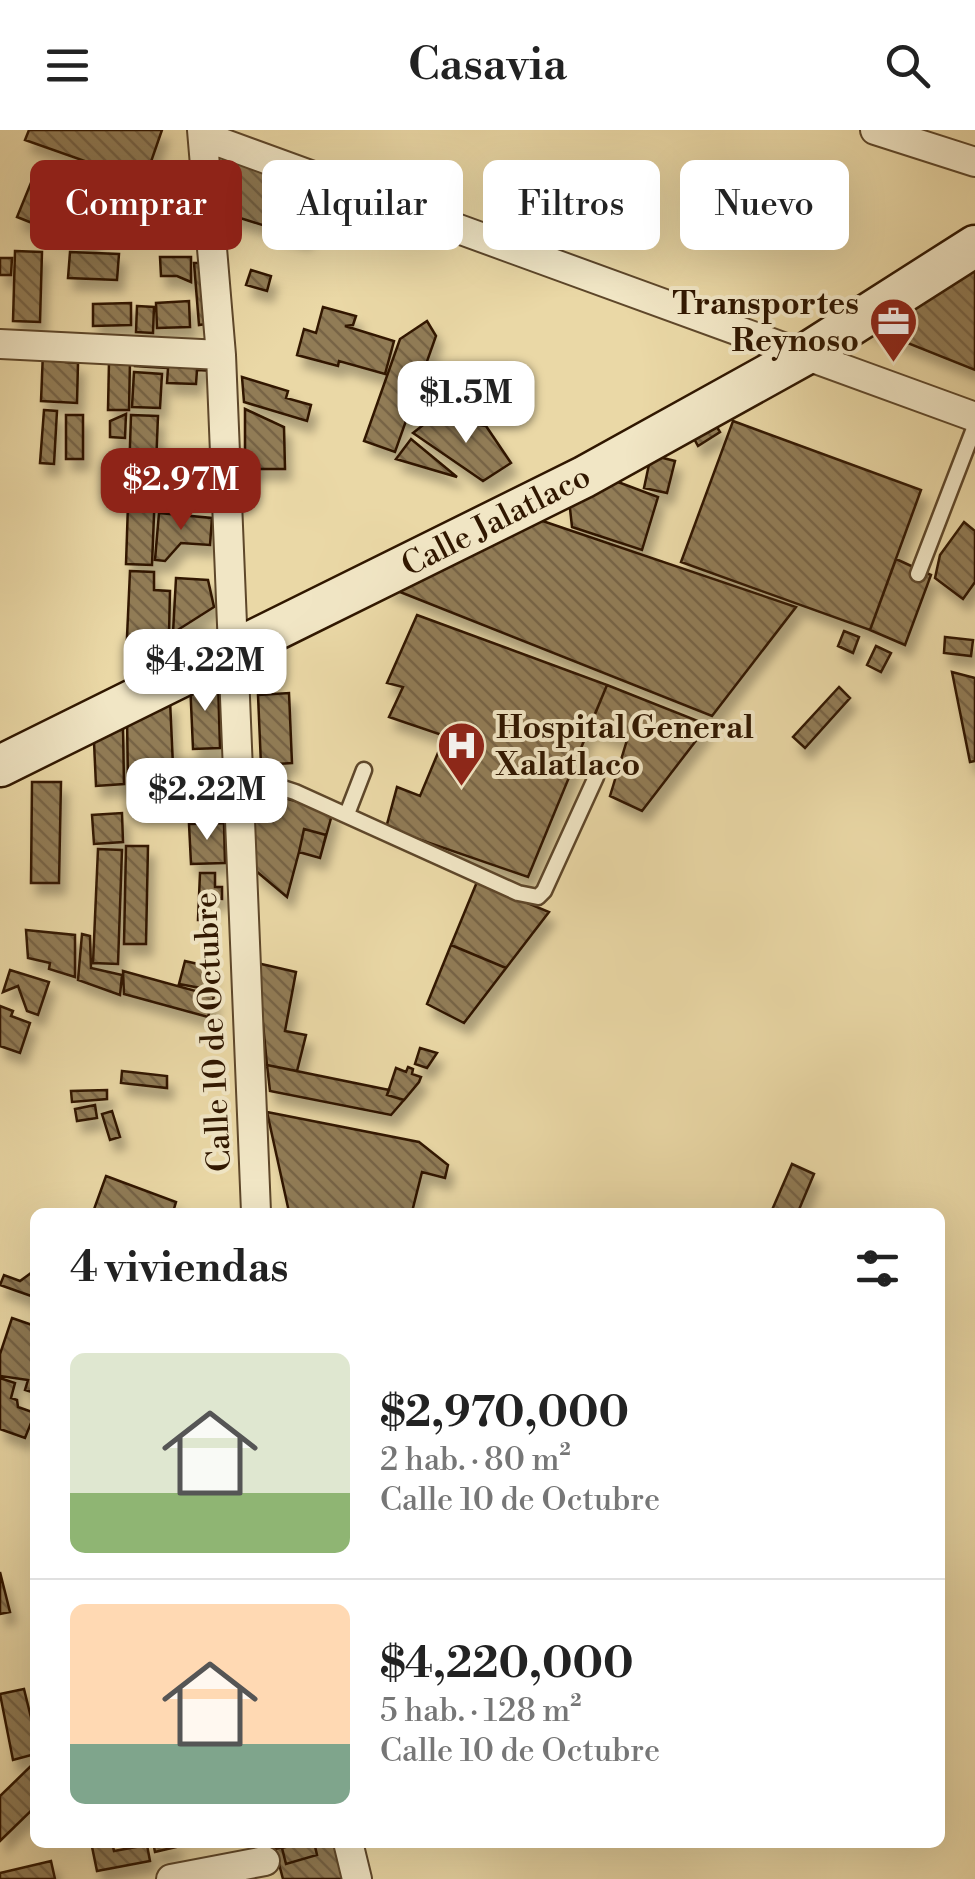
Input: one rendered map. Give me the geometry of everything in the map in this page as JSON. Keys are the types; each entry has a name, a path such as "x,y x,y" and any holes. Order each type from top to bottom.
{"main road":[{"name":"Calle Jalatlaco","path":"0,766 584,477 804,356 975,246"}],"street":[{"path":"875,130 975,162"},
{"path":"202,133 975,417"},
{"name":"Calle 10 de Octubre","path":"202,133 221,355 256,1208"},
{"path":"0,344 221,355"},
{"path":"349,1848 357,1879"},
{"path":"172,1879 265,1861"}],"lane":[{"path":"918,574 975,426"},
{"path":"347,814 364,770"},
{"path":"236,773 347,814 518,893 538,897 596,777"}],"building":[{"path":"29,130 162,130 152,160 82,160 25,140"},
{"path":"246,158 262,163 262,225 242,219"},
{"path":"30,185 30,222 17,217"},
{"path":"15,251 42,252 40,322 13,321"},
{"path":"70,252 119,254 117,280 68,278"},
{"path":"975,253 975,370 865,326"},
{"path":"160,257 191,257 191,282 177,276 161,276"},
{"path":"0,258 12,258 11,275 0,275"},
{"path":"194,263 209,263 213,323 199,325"},
{"path":"251,270 271,276 267,291 246,285"},
{"path":"189,301 190,327 157,328 156,303"},
{"path":"131,303 131,325 93,326 93,304"},
{"path":"137,306 154,307 153,333 136,332"},
{"path":"323,307 356,316 353,325 345,326 394,341 385,374 297,355 304,329 316,333"},
{"path":"427,321 436,336 395,452 364,441 400,339"},
{"path":"43,352 67,353 66,362 78,363 77,403 41,401"},
{"path":"135,356 215,360 214,371 197,370 196,384 167,383 168,368 135,366"},
{"path":"109,361 130,361 129,410 108,410"},
{"path":"134,372 162,374 160,408 132,407"},
{"path":"242,377 288,391 286,398 311,405 307,421 244,402"},
{"path":"245,409 284,427 285,469 245,469"},
{"path":"44,410 57,411 54,464 40,463"},
{"path":"126,414 125,438 110,437 110,421"},
{"path":"66,415 83,415 83,459 66,459"},
{"path":"131,415 158,416 152,565 126,564"},
{"path":"432,418 486,426 511,463 483,481 413,433"},
{"path":"733,421 921,490 870,630 681,562"},
{"path":"714,422 720,432 698,446 692,435"},
{"path":"411,439 457,477 396,459"},
{"path":"651,455 675,461 667,493 644,488"},
{"path":"602,476 658,497 642,550 572,527 568,490"},
{"path":"159,513 212,518 210,545 181,543 165,561 155,560"},
{"path":"522,514 796,607 712,716 385,586"},
{"path":"964,522 975,531 975,582 963,599 935,578 940,555"},
{"path":"896,559 931,575 905,645 870,630"},
{"path":"130,571 154,572 154,590 170,591 169,635 126,659"},
{"path":"176,578 208,580 214,607 173,633"},
{"path":"417,615 607,685 528,877 386,828 397,787 420,796 445,736 389,717 403,687 387,683"},
{"path":"844,631 859,637 853,653 838,646"},
{"path":"945,637 973,640 971,656 944,653"},
{"path":"876,646 891,653 881,672 867,665"},
{"path":"952,672 975,678 975,761 970,762"},
{"path":"218,680 220,748 193,749 190,681"},
{"path":"607,685 708,725 642,811 610,796 627,740 589,728"},
{"path":"839,687 850,698 805,748 793,737"},
{"path":"289,693 292,763 261,765 258,695"},
{"path":"170,700 173,766 156,769 156,780 128,782 127,719"},
{"path":"123,726 124,784 96,786 94,742"},
{"path":"211,760 211,771 224,771 228,819 195,821 191,761"},
{"path":"32,782 61,782 59,883 31,883"},
{"path":"258,791 333,811 320,858 299,852 287,897 256,871 246,836"},
{"path":"122,813 123,842 94,844 92,815"},
{"path":"224,823 225,863 191,864 189,824"},
{"path":"304,829 326,835 320,858 299,852"},
{"path":"126,846 148,846 146,944 124,944"},
{"path":"98,849 122,850 118,964 93,963"},
{"path":"200,873 215,873 215,887 222,887 222,899 209,898 208,920 198,920"},
{"path":"477,882 549,912 506,968 451,945"},
{"path":"26,930 75,935 75,977 49,969 50,963 28,958"},
{"path":"82,934 90,936 91,968 122,975 120,995 78,980"},
{"path":"451,945 506,968 464,1023 427,1004"},
{"path":"185,961 211,967 206,989 179,984"},
{"path":"257,963 296,972 285,1031 306,1035 297,1071 267,1065"},
{"path":"10,970 49,982 38,1015 27,1011 18,986 3,992"},
{"path":"123,971 214,996 208,1017 124,994"},
{"path":"0,1006 13,1011 11,1016 30,1023 20,1053 0,1046"},
{"path":"420,1048 437,1053 427,1068 415,1064"},
{"path":"267,1065 389,1090 387,1095 404,1100 391,1115 270,1091"},
{"path":"408,1067 413,1069 412,1074 421,1077 419,1082 404,1100 387,1095 396,1068 406,1072"},
{"path":"122,1071 167,1076 167,1088 121,1083"},
{"path":"107,1090 107,1099 72,1102 71,1091"},
{"path":"95,1105 97,1118 77,1121 75,1109"},
{"path":"112,1111 120,1137 110,1140 102,1114"},
{"path":"267,1112 419,1142 448,1165 445,1178 422,1172 413,1208 288,1208"},
{"path":"792,1164 814,1174 800,1208 773,1208"},
{"path":"106,1176 176,1202 174,1208 94,1208"},
{"path":"30,1274 30,1296 0,1285 4,1275 20,1281"},
{"path":"12,1318 30,1324 30,1392 25,1390 28,1380 0,1376 0,1354"},
{"path":"0,1378 15,1383 11,1398 17,1400 18,1407 30,1411 30,1426 25,1438 0,1429"},
{"path":"0,1572 10,1612 0,1614"},
{"path":"24,1689 30,1714 30,1755 13,1760 0,1694"},
{"path":"30,1767 30,1812 0,1841 0,1796"},
{"path":"92,1848 148,1848 150,1861 97,1871"},
{"path":"282,1848 315,1848 317,1855 286,1864"},
{"path":"346,1848 354,1879 283,1879 275,1849"},
{"path":"51,1861 55,1879 0,1879 0,1873"}],"place":[{"name":"Transportes Reynoso","path":"894,364"},
{"name":"Hospital General Xalatlaco","path":"461,788"}]}
